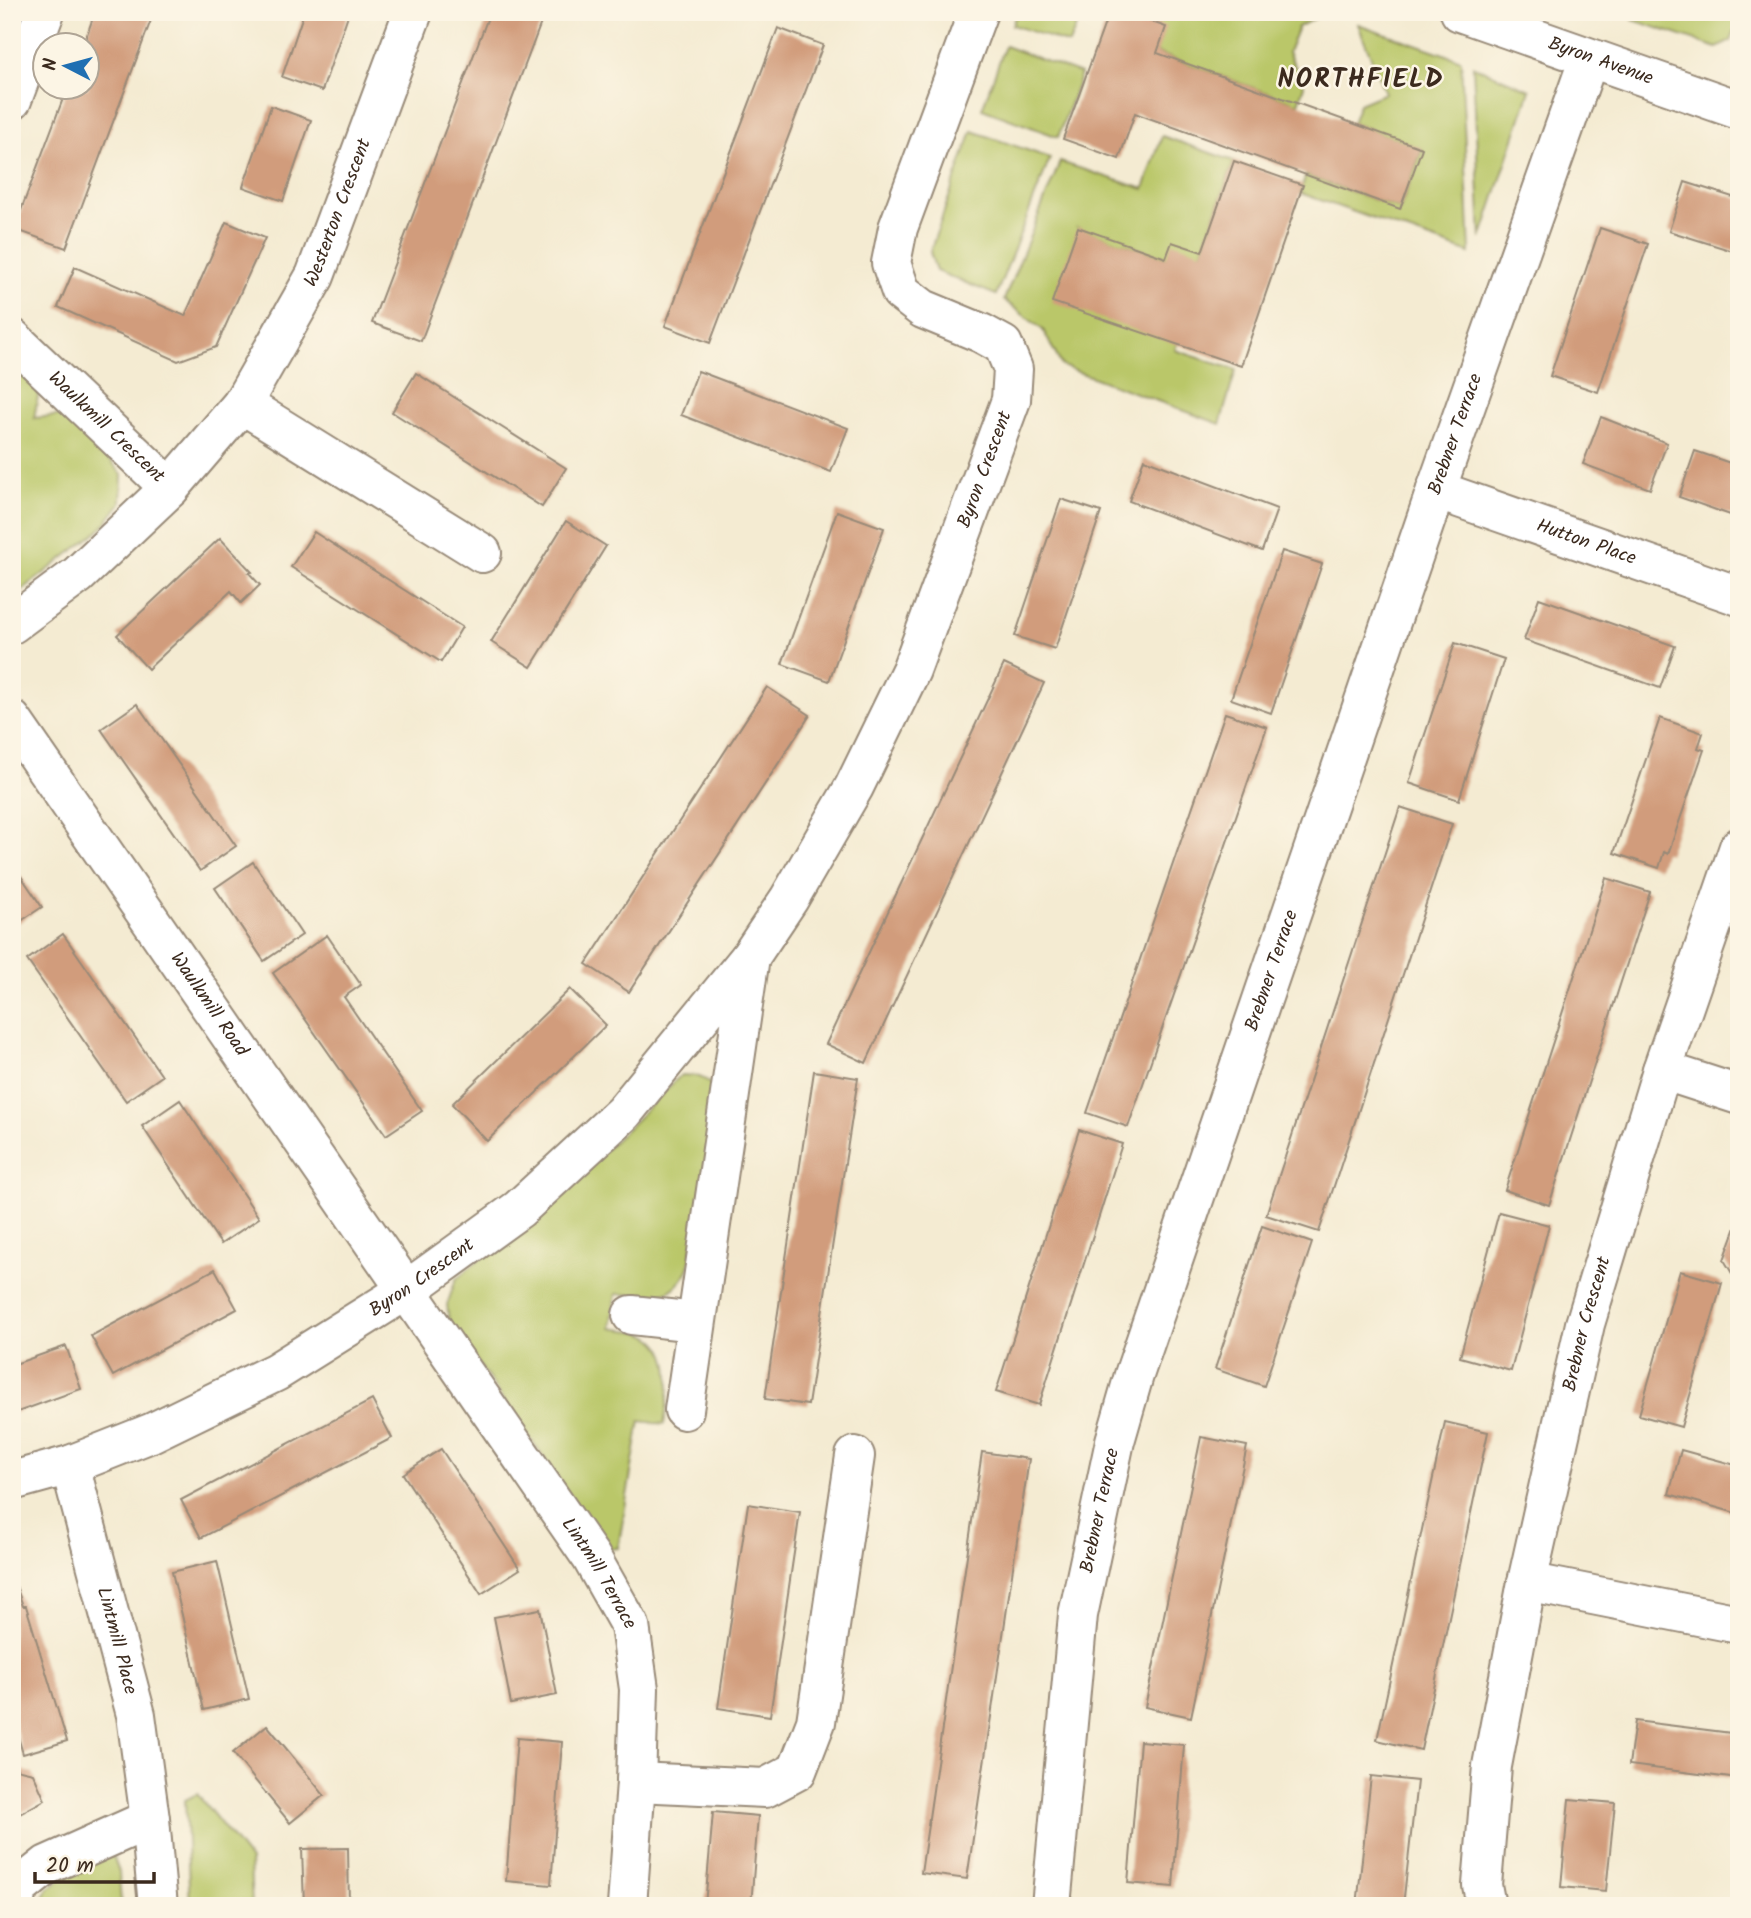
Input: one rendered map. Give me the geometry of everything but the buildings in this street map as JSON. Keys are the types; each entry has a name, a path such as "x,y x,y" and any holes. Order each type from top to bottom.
{"street":[{"path":"12,100 45,12"},
{"name":"Westerton Crescent","path":"12,624 78,575 170,488 242,404 315,276 413,12"},
{"name":"Byron Crescent","path":"12,1481 70,1465 151,1433 276,1372 407,1290 519,1209 623,1113 750,957 789,899 854,787 911,670 1011,400 1013,369 1003,345 923,309 901,292 891,263 898,228 978,12"},
{"name":"Byron Avenue","path":"1460,12 1739,110"},
{"name":"Brebner Terrace","path":"1051,1906 1078,1615 1115,1441 1139,1362 1436,490 1589,58"},
{"name":"Waulkmill Crescent","path":"12,338 170,488"},
{"path":"242,404 482,553"},
{"name":"Hutton Place","path":"1436,490 1739,596"},
{"name":"Waulkmill Road","path":"12,720 407,1290"},
{"name":"Brebner Crescent","path":"1486,1906 1482,1885 1492,1766 1527,1582 1585,1324 1662,1070 1739,847"},
{"name":"Byron Crescent","path":"684,1410 750,957"},
{"path":"1662,1070 1739,1094"},
{"name":"Lintmill Terrace","path":"407,1290 591,1557 630,1626 639,1689 636,1782 627,1906"},
{"path":"632,1315 696,1322"},
{"path":"636,1782 765,1788 797,1771 816,1722 855,1456"},
{"name":"Lintmill Place","path":"70,1465 135,1715 150,1819 158,1906"},
{"path":"1527,1582 1739,1624"},
{"path":"14,1906 17,1889 47,1864 150,1819"}],"green space":[{"path":"1017,12 1082,12 1069,44 1012,25"},
{"path":"1124,12 1327,12 1298,27 1288,52 1304,85 1298,104 1157,53"},
{"path":"1636,12 1739,12 1739,19 1731,41 1717,48 1633,20"},
{"path":"1358,24 1461,60 1470,253 1300,193 1306,175 1400,209 1422,149 1352,123 1359,104 1385,93"},
{"path":"1005,46 1081,74 1058,137 982,109"},
{"path":"1473,66 1530,90 1481,239"},
{"path":"972,131 1050,158 996,295 936,271 930,252"},
{"path":"1162,136 1234,161 1202,252 1166,258 1078,228 1177,344 1175,350 1236,370 1220,424 1062,366 1043,330 1004,300 1060,162 1144,189"},
{"path":"12,366 39,391 34,418 64,415 103,451 122,475 121,503 102,528 12,598"},
{"path":"681,1075 701,1078 717,1091 689,1268 675,1287 667,1292 649,1296 616,1294 611,1328 639,1332 652,1338 661,1347 666,1358 669,1385 664,1424 640,1421 618,1548 607,1549 449,1321 447,1305 456,1279 567,1188"},
{"path":"197,1794 250,1860 252,1906 190,1906 185,1800"},
{"path":"113,1856 119,1872 121,1906 40,1906 48,1889 83,1861"}],"district":[{"name":"NORTHFIELD","path":"1361,80"}]}
